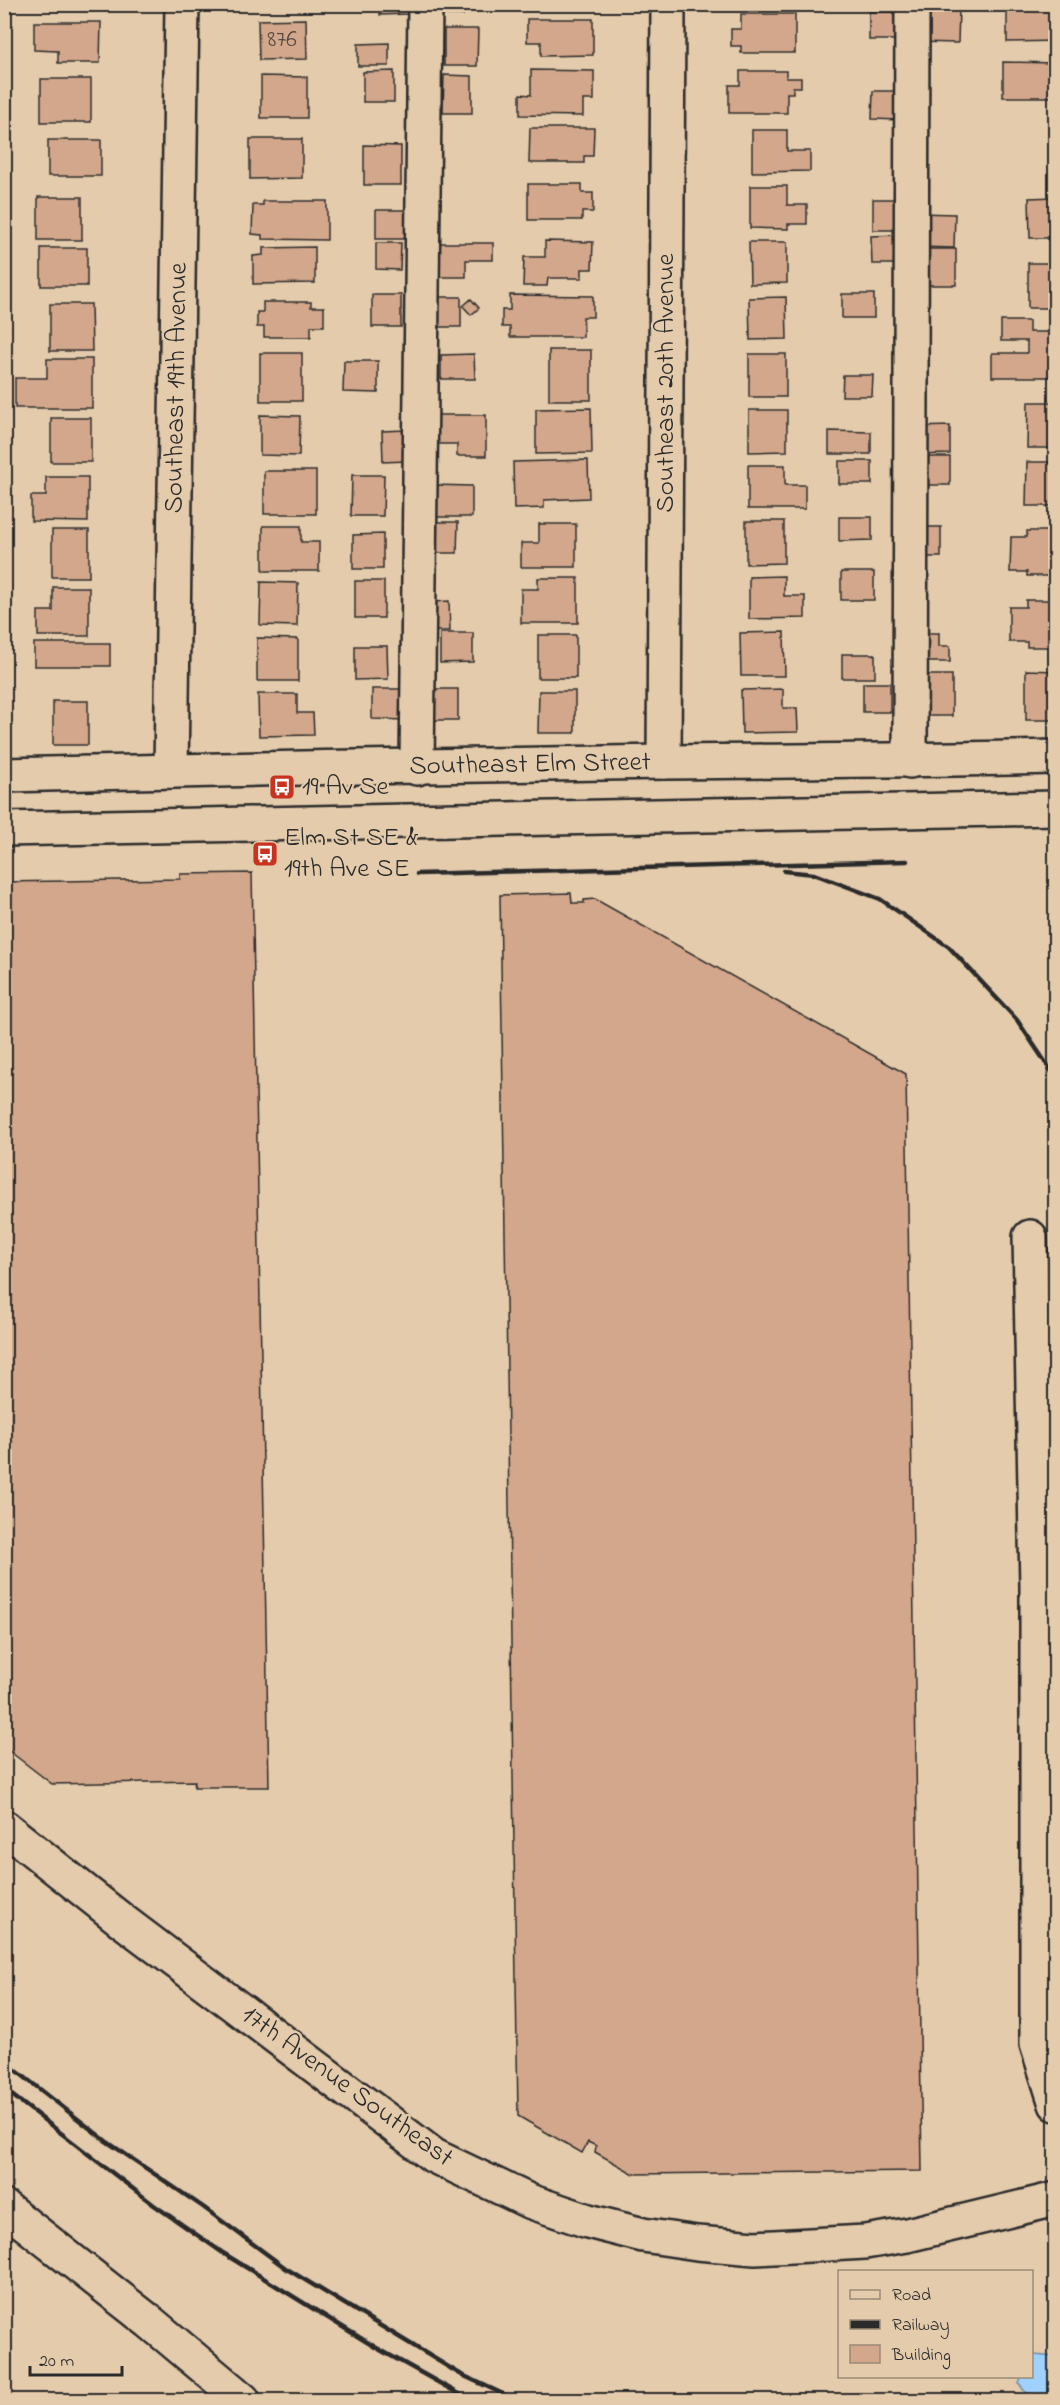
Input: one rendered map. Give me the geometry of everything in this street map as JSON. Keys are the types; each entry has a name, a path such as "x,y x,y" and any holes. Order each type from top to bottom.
{"street":[{"name":"Southeast 19th Avenue","path":"171,771 182,4"},
{"path":"417,768 425,4"},
{"name":"Southeast 20th Avenue","path":"664,762 668,4"},
{"path":"910,761 912,4"},
{"name":"Southeast Elm Street","path":"4,775 1056,757"},
{"name":"Southeast Elm Street","path":"4,829 1056,808"},
{"path":"1030,1238 1037,1587 1037,2044 1056,2104"},
{"name":"17th Avenue Southeast","path":"4,1827 120,1919 434,2156 529,2201 588,2221 643,2235 697,2244 755,2248 843,2244 907,2235 1056,2199"},
{"path":"4,2207 150,2322 243,2400"}],"water":[{"path":"1033,2356 1055,2357 1055,2400 1033,2399 1019,2383 1021,2378 1033,2378"}],"building":[{"path":"46,4 97,4 97,6 46,6"},
{"path":"380,4 408,4 408,14 380,15"},
{"path":"432,4 463,4 463,15 431,14"},
{"path":"545,4 586,4 586,7 545,7"},
{"path":"919,7 959,8 958,43 918,42"},
{"path":"1056,8 1056,41 1007,42 1007,9"},
{"path":"869,12 901,12 901,40 869,40"},
{"path":"741,14 795,14 795,53 741,53 741,46 731,46 731,29 741,29"},
{"path":"306,19 307,59 259,60 258,20"},
{"path":"527,19 593,19 593,55 541,56 541,42 527,42"},
{"path":"34,22 101,22 100,63 58,63 58,51 34,50"},
{"path":"444,29 478,29 477,66 444,66"},
{"path":"389,43 389,66 358,66 358,44"},
{"path":"1003,62 1056,63 1056,97 1003,97"},
{"path":"531,70 594,71 594,100 583,100 583,116 520,115 520,94 531,95"},
{"path":"394,71 394,102 363,102 363,72"},
{"path":"740,71 786,71 786,78 801,78 801,87 793,87 793,93 787,93 787,113 729,113 729,85 740,85"},
{"path":"444,75 472,76 472,113 443,113"},
{"path":"261,76 307,77 307,118 261,118"},
{"path":"41,79 91,79 91,122 41,122"},
{"path":"873,91 900,91 900,120 872,119"},
{"path":"530,128 594,128 593,156 584,156 584,163 529,163"},
{"path":"752,130 787,130 787,151 810,151 810,171 752,172"},
{"path":"250,139 302,139 302,178 250,179"},
{"path":"48,140 101,140 101,176 48,176"},
{"path":"364,145 401,146 401,185 364,185"},
{"path":"528,184 582,184 582,193 593,193 593,212 582,212 582,220 528,220"},
{"path":"750,186 787,186 787,205 807,205 807,224 788,224 788,229 750,228"},
{"path":"38,197 82,197 82,240 38,240"},
{"path":"1056,197 1056,238 1030,238 1029,198"},
{"path":"873,199 899,199 899,230 873,230"},
{"path":"263,201 327,201 327,240 262,239 262,235 252,234 253,205 263,205"},
{"path":"376,210 410,210 410,239 376,239"},
{"path":"918,213 955,214 954,248 917,247"},
{"path":"899,235 899,264 872,264 871,236"},
{"path":"545,241 593,242 592,269 582,269 582,278 548,278 547,286 523,286 524,257 545,257"},
{"path":"749,242 787,242 787,283 750,284"},
{"path":"376,243 401,243 400,270 376,269"},
{"path":"438,243 493,243 493,260 466,260 466,277 438,277"},
{"path":"315,247 315,283 253,284 253,256 263,255 263,248"},
{"path":"41,248 87,248 87,286 41,286"},
{"path":"918,249 956,249 956,285 918,285"},
{"path":"1028,263 1056,263 1056,308 1028,308"},
{"path":"842,294 874,294 874,318 842,318"},
{"path":"372,295 401,295 401,327 372,327"},
{"path":"510,295 593,296 593,317 583,317 583,337 510,337 510,327 502,327 502,310 510,310"},
{"path":"430,297 461,297 461,327 430,327"},
{"path":"786,297 787,339 750,340 749,298"},
{"path":"471,299 479,308 471,315 463,306"},
{"path":"263,302 311,302 311,307 324,307 324,326 311,326 311,337 264,337 264,327 257,327 257,312 263,312"},
{"path":"50,304 91,304 92,351 50,351"},
{"path":"1001,321 1029,321 1029,332 1056,332 1056,377 992,377 992,353 1027,353 1027,341 1001,341"},
{"path":"549,350 591,350 591,400 549,400"},
{"path":"260,353 302,353 302,401 260,401"},
{"path":"474,354 475,379 441,379 441,355"},
{"path":"749,354 786,354 786,397 749,397"},
{"path":"47,359 92,359 92,408 15,408 15,378 47,378"},
{"path":"344,361 378,361 378,393 343,392"},
{"path":"843,375 873,375 872,396 842,396"},
{"path":"1028,402 1056,402 1056,448 1027,448"},
{"path":"591,408 592,453 536,454 536,409"},
{"path":"749,410 787,410 787,451 749,452"},
{"path":"260,415 300,416 299,456 260,455"},
{"path":"437,415 486,415 486,456 457,456 457,444 437,444"},
{"path":"51,418 91,418 91,462 51,462"},
{"path":"950,426 950,454 917,455 916,427"},
{"path":"406,430 407,461 383,462 382,431"},
{"path":"829,431 871,432 871,454 829,454"},
{"path":"918,457 950,457 950,485 917,485"},
{"path":"588,460 589,498 544,500 544,508 514,509 513,462"},
{"path":"839,461 872,461 872,484 839,484"},
{"path":"1027,462 1054,462 1056,506 1026,506"},
{"path":"748,465 785,465 785,485 805,485 805,509 748,509"},
{"path":"264,471 316,471 316,514 264,514"},
{"path":"352,475 384,475 383,516 351,516"},
{"path":"46,477 88,477 88,522 31,521 31,496 46,496"},
{"path":"431,485 472,486 472,517 431,517"},
{"path":"839,517 872,517 872,540 839,541"},
{"path":"746,521 784,521 784,563 746,564"},
{"path":"433,522 458,522 457,553 433,553"},
{"path":"539,524 576,524 576,567 521,567 521,543 539,543"},
{"path":"263,526 301,526 301,542 319,542 319,571 263,571"},
{"path":"916,527 941,527 941,557 916,557"},
{"path":"52,530 89,530 89,577 52,577"},
{"path":"1027,531 1056,531 1056,576 1027,576 1027,572 1010,572 1011,537 1027,537"},
{"path":"383,534 383,569 353,569 353,535"},
{"path":"841,572 874,572 874,600 841,600"},
{"path":"784,576 784,596 805,596 805,618 749,619 749,577"},
{"path":"538,578 578,578 578,623 521,623 521,589 538,589"},
{"path":"355,581 384,581 384,618 355,618"},
{"path":"261,582 298,583 297,626 260,625"},
{"path":"53,587 89,587 89,636 38,636 38,611 53,611"},
{"path":"1026,600 1056,600 1056,647 1027,647 1027,642 1009,642 1009,607 1026,607"},
{"path":"449,601 450,631 433,631 431,602"},
{"path":"784,632 785,676 741,676 740,633"},
{"path":"440,633 473,633 473,662 440,663"},
{"path":"917,633 939,633 939,646 950,646 950,662 917,662"},
{"path":"538,635 576,635 576,678 538,678"},
{"path":"257,638 298,639 298,681 257,681"},
{"path":"34,643 110,643 110,666 34,666"},
{"path":"355,646 387,646 388,679 355,680"},
{"path":"842,654 875,654 875,678 842,678"},
{"path":"1026,670 1056,671 1056,720 1026,720"},
{"path":"915,675 952,675 952,716 915,716"},
{"path":"863,683 890,683 890,712 863,712"},
{"path":"372,689 406,689 406,720 372,719"},
{"path":"435,689 458,689 458,720 435,720"},
{"path":"783,689 783,708 797,708 798,732 742,733 741,690"},
{"path":"539,691 575,691 575,733 538,733"},
{"path":"258,694 297,694 297,713 313,713 314,735 259,736"},
{"path":"53,701 88,701 88,745 53,745"},
{"path":"252,873 269,1787 194,1787 195,1781 52,1784 4,1747 4,882 180,879 180,874"},
{"path":"571,893 572,903 584,903 584,900 595,899 906,1074 922,2171 634,2174 595,2152 596,2146 588,2142 582,2153 518,2116 500,895"}],"railway":[{"path":"417,874 907,861"},
{"path":"784,871 814,874 880,899 949,947 1017,1020 1056,1078"},
{"path":"4,2061 106,2141 203,2207 287,2269 460,2374 516,2400"},
{"path":"4,2089 154,2205 223,2253 375,2347 470,2400"}],"place":[{"name":"19 Av Se","path":"282,787"},
{"name":"Elm St SE & 19th Ave SE","path":"265,854"}]}
